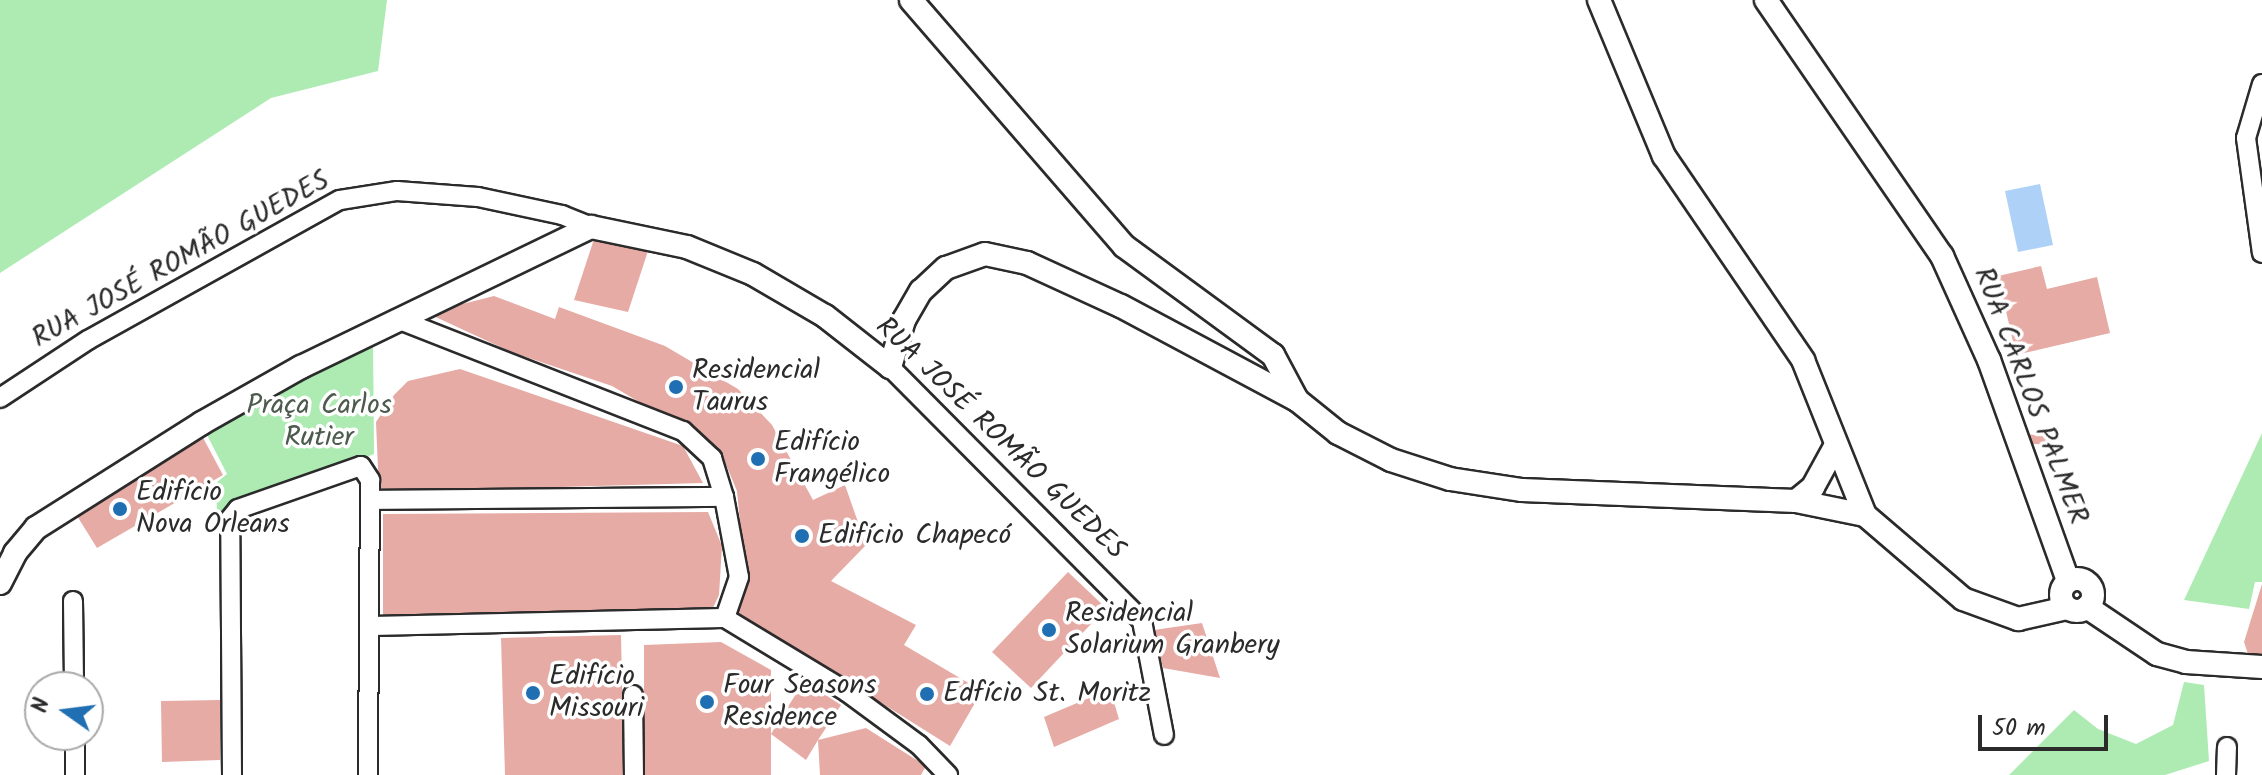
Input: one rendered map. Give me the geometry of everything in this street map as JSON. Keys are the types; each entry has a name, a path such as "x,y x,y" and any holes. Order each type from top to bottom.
{"street":[{"path":"911,0 1124,246 1273,355 1297,400"},
{"path":"1599,0 1664,156 1785,327 1865,515 1963,599 2000,617 2036,619 2071,597 2157,654 2186,662 2262,667"},
{"name":"RUA CARLOS PALMER","path":"1766,0 1942,256 1989,360 2071,597"},
{"path":"2262,84 2246,138 2262,253"},
{"name":"RUA JOSÉ ROMÃO GUEDES","path":"0,398 88,340 340,200 397,191 478,197 562,215 591,227 687,247 753,274 825,316 890,367 1142,621 1164,735"},
{"path":"0,583 8,558 36,528 202,423 397,319 591,227"},
{"path":"890,367 904,320 921,291 946,268 985,254 1068,280 1297,400 1338,433 1391,460 1450,479 1522,490 1796,501 1865,515"},
{"path":"397,319 683,431 712,458 724,497 739,577 725,618"},
{"path":"1796,501 1813,487 1836,445"},
{"path":"232,775 228,532 238,509 361,466 370,480 368,775"},
{"path":"370,500 724,497"},
{"path":"73,601 74,671"},
{"path":"370,626 725,618 847,692 919,745 948,775"},
{"path":"633,695 634,775"},
{"path":"2226,775 2227,747"},
{"path":"75,751 75,775"}],"green space":[{"path":"0,0 387,0 378,71 271,98 0,273"},
{"name":"Praça Carlos Rutier","path":"373,335 374,454 217,514 216,483 227,474 204,429"},
{"path":"2262,433 2262,582 2255,582 2249,609 2184,600"},
{"path":"2184,682 2204,685 2209,761 2165,775 2009,775 2074,710 2098,729 2136,744 2173,725"}],"water":[{"path":"2040,184 2053,245 2018,252 2005,191"}],"building":[{"path":"596,233 648,251 628,312 574,300"},
{"path":"2041,266 2047,289 2097,277 2110,333 2016,355 1998,276"},
{"path":"494,296 555,319 559,307 665,346 738,389 772,425 813,500 845,485 866,545 831,581 916,625 904,645 982,691 950,746 805,655 737,620 745,575 737,491 722,455 706,441 612,386 511,352 427,313"},
{"path":"460,369 683,446 703,483 379,492 376,422 394,395 408,381"},
{"path":"201,434 223,475 97,548 74,511"},
{"path":"2024,434 2049,436 2048,445 2023,443"},
{"path":"708,512 722,546 719,595 712,610 383,620 383,514"},
{"name":"Residencial Solarium Granbery","path":"1068,572 1106,608 1031,688 992,652"},
{"path":"2262,584 2262,655 2248,654 2244,642"},
{"path":"1202,623 1220,678 1163,668 1154,630"},
{"path":"621,635 624,775 505,775 501,638"},
{"name":"Four Seasons Residence","path":"721,642 771,670 771,775 644,775 644,645"},
{"path":"804,681 841,705 806,760 771,734"},
{"path":"1110,689 1119,719 1054,747 1044,717"},
{"path":"220,700 220,760 162,762 161,701"},
{"path":"866,728 926,766 921,775 820,775 818,740"}],"place":[{"name":"Residencial Taurus","path":"676,387"},
{"name":"Edifício Frangélico","path":"758,459"},
{"name":"Edifício Nova Orleans","path":"120,509"},
{"name":"Edifício Chapecó","path":"802,536"},
{"name":"Residencial Solarium Granbery","path":"1049,630"},
{"name":"Edifício Missouri","path":"533,693"},
{"name":"Edfício St. Moritz","path":"927,694"},
{"name":"Four Seasons Residence","path":"707,702"}]}
